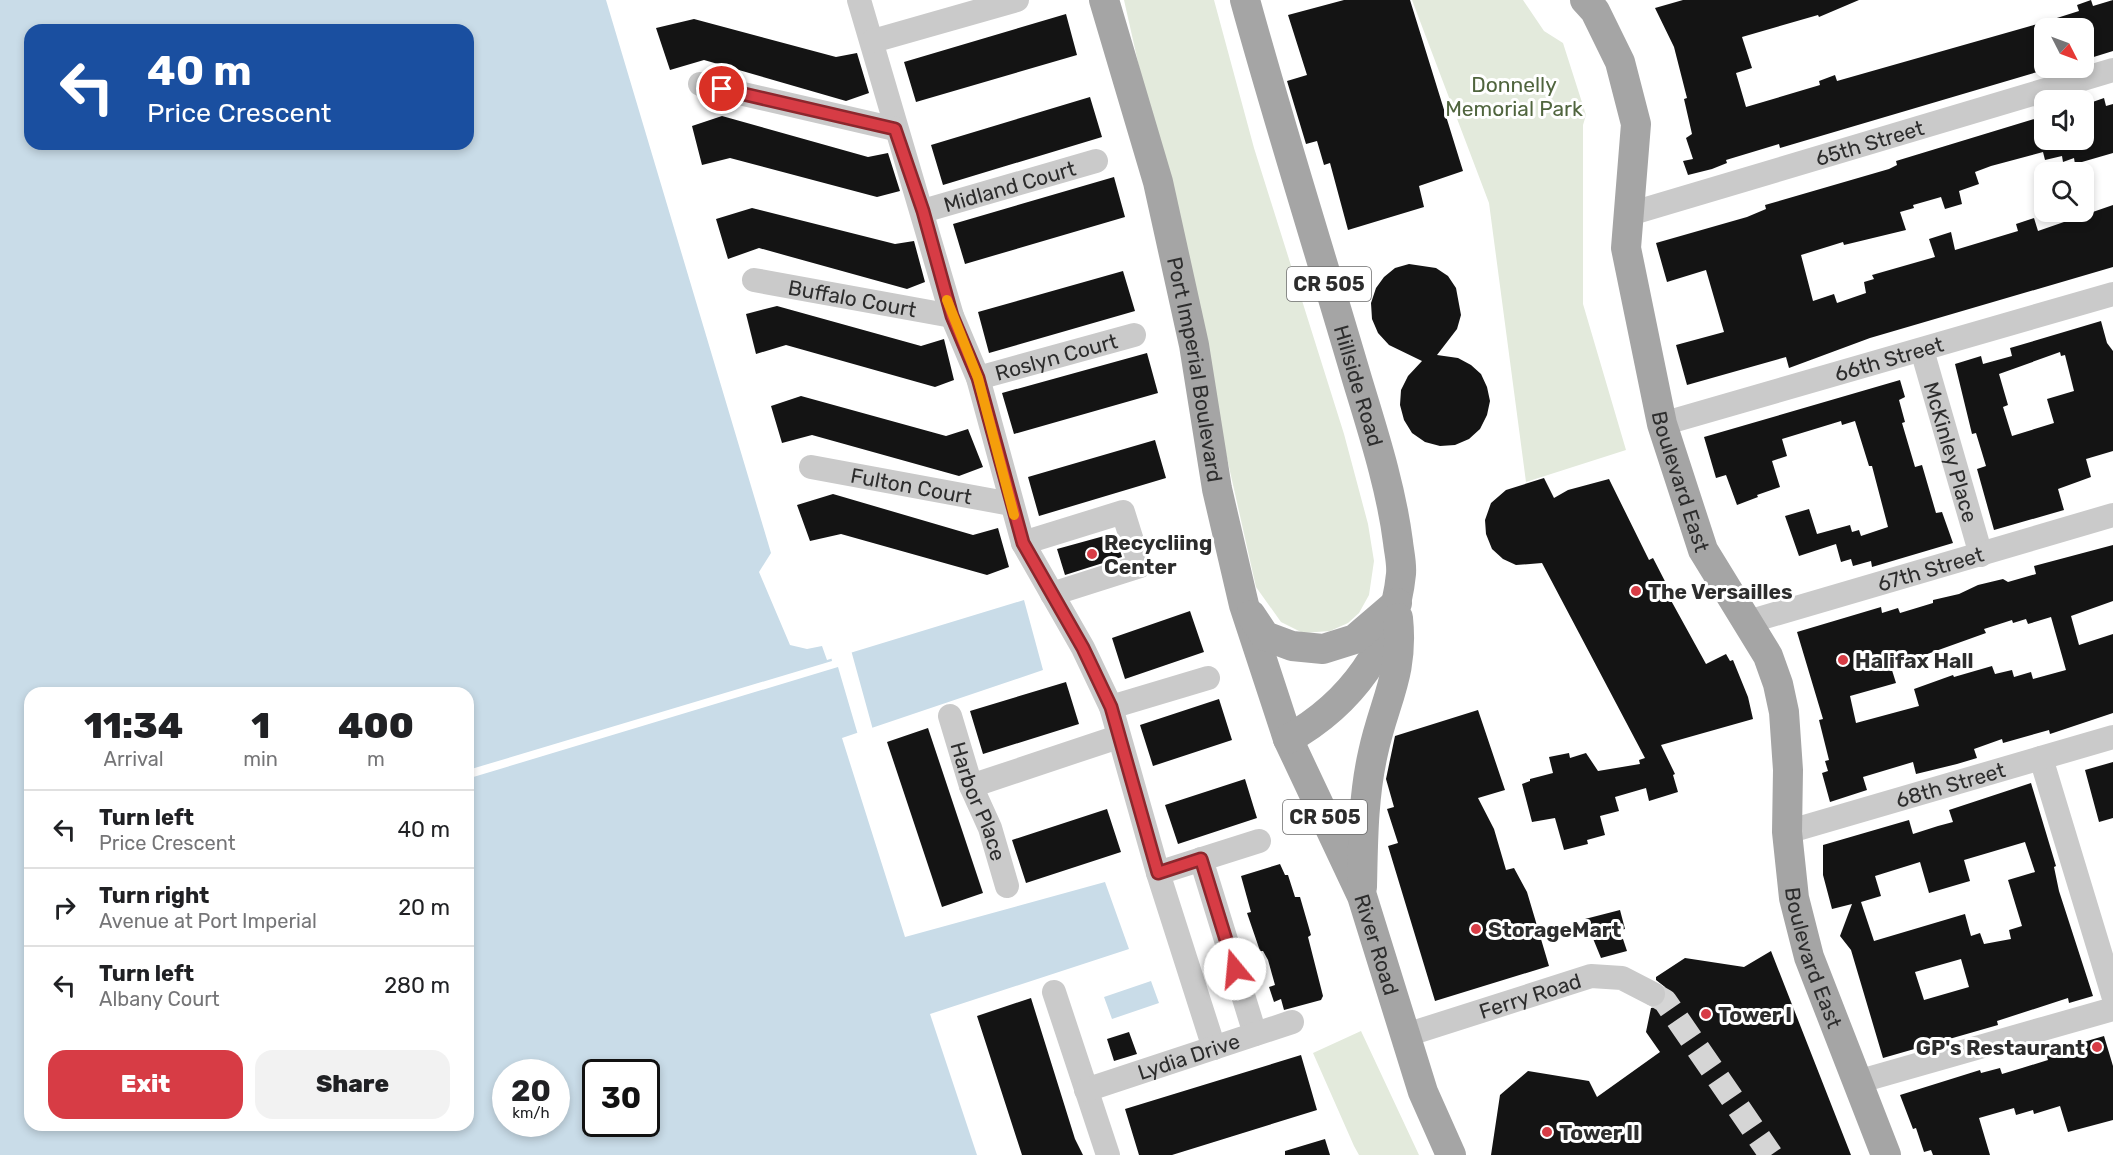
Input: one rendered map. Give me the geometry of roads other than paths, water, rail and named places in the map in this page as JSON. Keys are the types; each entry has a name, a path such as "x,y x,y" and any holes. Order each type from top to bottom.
{"main road":[{"name":"Port Imperial Boulevard","path":"1104,0 1158,182 1194,345 1217,489 1244,605 1288,739"},
{"name":"Hillside Road","path":"1245,0 1371,425 1394,515 1401,571 1396,603"},
{"name":"Boulevard East","path":"1586,0 1595,11 1620,62 1636,124 1626,215 1626,248 1662,424 1703,550 1748,622 1771,666 1785,712 1788,770 1787,832 1794,898 1809,957 1887,1155"},
{"path":"1244,605 1265,636 1292,646 1323,649 1355,639 1396,603"},
{"name":"CR 505","path":"1288,739 1309,728 1341,700 1363,676 1378,653 1390,626 1396,603"},
{"name":"CR 505","path":"1362,896 1363,823 1372,753 1396,677 1401,647 1396,603"},
{"name":"River Road","path":"1288,739 1362,896 1423,1092 1451,1155"}],"street":[{"path":"859,0 873,41 895,129 923,211 952,316 978,378 1023,543 1083,648 1111,707 1158,873 1214,1048"},
{"path":"873,41 1017,0"},
{"name":"65th Street","path":"1626,215 2113,70"},
{"path":"700,84 895,129"},
{"name":"Midland Court","path":"923,211 1096,161"},
{"name":"Buffalo Court","path":"754,280 952,316"},
{"name":"66th Street","path":"1662,424 2113,294"},
{"name":"Roslyn Court","path":"978,378 1134,335"},
{"name":"McKinley Place","path":"1922,350 1981,555"},
{"name":"Fulton Court","path":"811,467 1011,504"},
{"path":"1023,543 1123,512 1140,566 1052,594"},
{"name":"67th Street","path":"1748,622 2113,515"},
{"path":"1111,707 1208,678"},
{"name":"Harbor Place","path":"950,716 971,786 990,828 1007,886"},
{"path":"971,786 1118,737"},
{"name":"68th Street","path":"1787,832 2113,737"},
{"path":"2041,758 2113,995"},
{"path":"1158,873 1259,842"},
{"path":"1201,859 1255,1034"},
{"name":"Ferry Road","path":"1406,1035 1592,976 1622,978 1653,994"},
{"path":"1054,992 1108,1155"},
{"path":"1857,1082 2113,1009"},
{"name":"Lydia Drive","path":"1086,1090 1292,1022"}],"water":[{"path":"0,0 606,0 771,553 759,572 790,645 807,649 822,646 827,660 1024,600 1043,670 842,738 905,937 1105,882 1129,949 930,1014 977,1155 0,1155"},
{"path":"1151,981 1159,1003 1112,1019 1104,997"}],"tunnel":[{"path":"1653,994 1665,1001 1771,1155"}],"place":[{"name":"Recycliing Center","path":"1092,554"},
{"name":"The Versailles","path":"1636,591"},
{"name":"Halifax Hall","path":"1843,660"},
{"name":"StorageMart","path":"1476,929"},
{"name":"Tower I","path":"1706,1014"},
{"name":"GP's Restaurant","path":"2097,1047"},
{"name":"Tower II","path":"1547,1132"}],"park label":[{"name":"Donnelly Memorial Park","path":"1514,96"}]}
